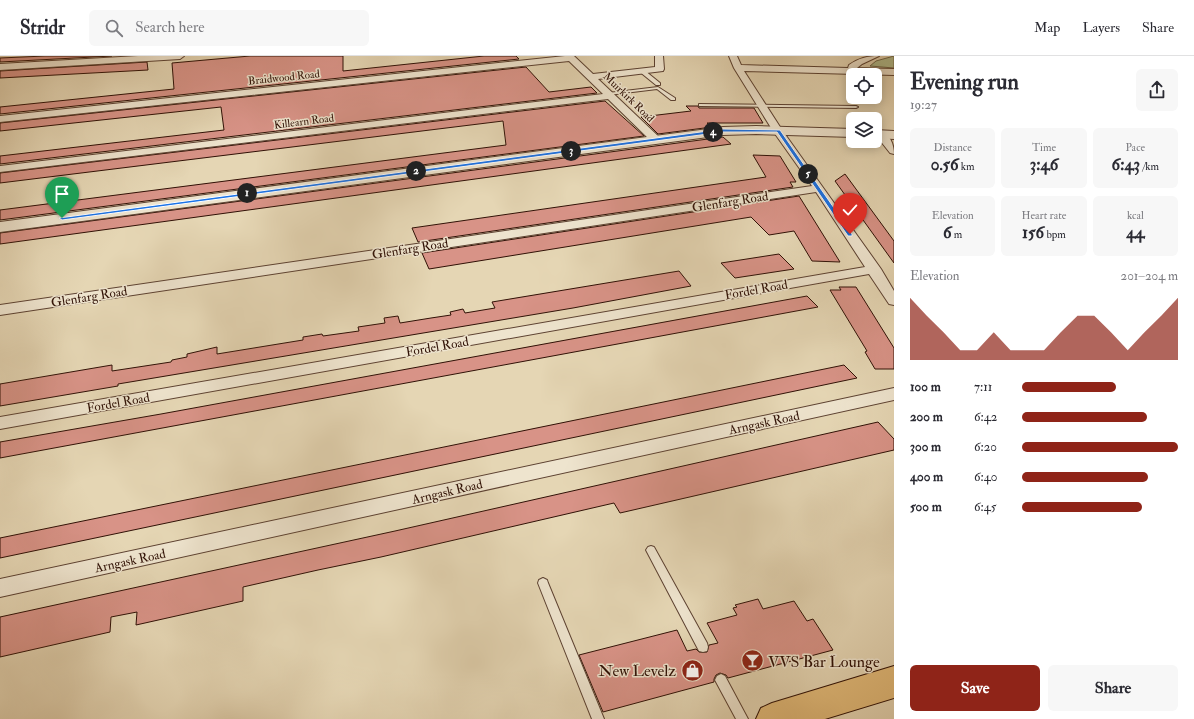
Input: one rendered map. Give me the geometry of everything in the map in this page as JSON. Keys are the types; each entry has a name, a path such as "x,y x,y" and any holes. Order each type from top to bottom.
{"highway":[{"path":"772,719 808,714 894,682"}],"street":[{"path":"28,66 31,56"},
{"path":"0,67 180,56"},
{"path":"591,77 660,69 659,56"},
{"path":"734,56 738,68 761,105 874,269 894,301"},
{"path":"852,68 854,64 875,56"},
{"name":"Muirkirk Road","path":"570,57 655,139"},
{"name":"Braidwood Road","path":"0,119 570,57"},
{"path":"738,68 846,71"},
{"path":"882,72 894,72"},
{"name":"Killearn Road","path":"0,169 610,95"},
{"path":"0,226 728,130 846,133"},
{"path":"882,134 894,135"},
{"path":"882,139 894,151"},
{"name":"Glenfarg Road","path":"0,310 819,188"},
{"name":"Fordel Road","path":"0,422 874,269"},
{"name":"Arngask Road","path":"0,588 894,394"}],"lane":[{"path":"642,71 658,84"},
{"path":"610,95 658,88 673,99"},
{"path":"701,105 856,107"},
{"path":"651,550 703,647"},
{"path":"543,583 598,719"},
{"path":"721,680 742,719"}],"green space":[{"path":"894,56 894,68 870,66 876,61"}],"building":[{"path":"112,56 0,62 0,58"},
{"path":"250,56 343,56 343,71 484,56 516,56 519,59 0,114 0,107 174,89 172,63"},
{"path":"147,62 148,70 0,78 0,71"},
{"path":"526,67 549,92 591,87 597,93 0,164 0,156 224,130 221,107 0,131 0,123"},
{"path":"605,101 644,136 0,220 0,210 506,145 503,121 0,183 0,173"},
{"path":"686,106 698,106 699,108 754,108 763,123 707,123 712,127 658,134 641,117 691,111"},
{"path":"723,137 731,144 0,244 0,233"},
{"path":"753,155 780,156 796,182 790,182 793,187 418,242 412,228 766,177"},
{"path":"845,174 894,241 894,263 835,181"},
{"path":"799,196 840,262 812,261 794,231 769,235 751,217 429,269 422,253"},
{"path":"779,254 794,269 735,278 721,263"},
{"path":"679,271 691,286 573,308 118,384 118,386 0,406 0,384 112,365 112,371 171,362 172,360 187,357 187,354 217,347 217,354 303,340 303,337 359,331 358,327 385,323 384,318 398,316 400,323 451,315 450,312 463,309 465,313 495,308 492,302"},
{"path":"839,287 856,287 894,348 894,369 875,369 865,352 867,351 830,290 841,290"},
{"path":"807,296 818,307 0,458 0,442"},
{"path":"844,365 857,378 0,558 0,538"},
{"path":"878,422 894,439 894,450 620,513 614,503 381,557 243,587 243,601 136,625 137,612 111,617 110,632 0,657 0,617 395,531"},
{"path":"758,599 763,609 794,601 807,621 813,619 833,650 728,678 726,675 720,673 716,675 714,682 603,712 579,655 677,630 687,651 696,649 699,652 707,652 709,645 718,643 707,623 737,615 733,608 737,607 735,605"}],"place":[{"name":"VVS Bar Lounge","path":"753,661"},
{"name":"New Levelz","path":"692,670"}],"route":[{"path":"62,218 655,139 723,131 756,130 778,131 850,234"}]}
